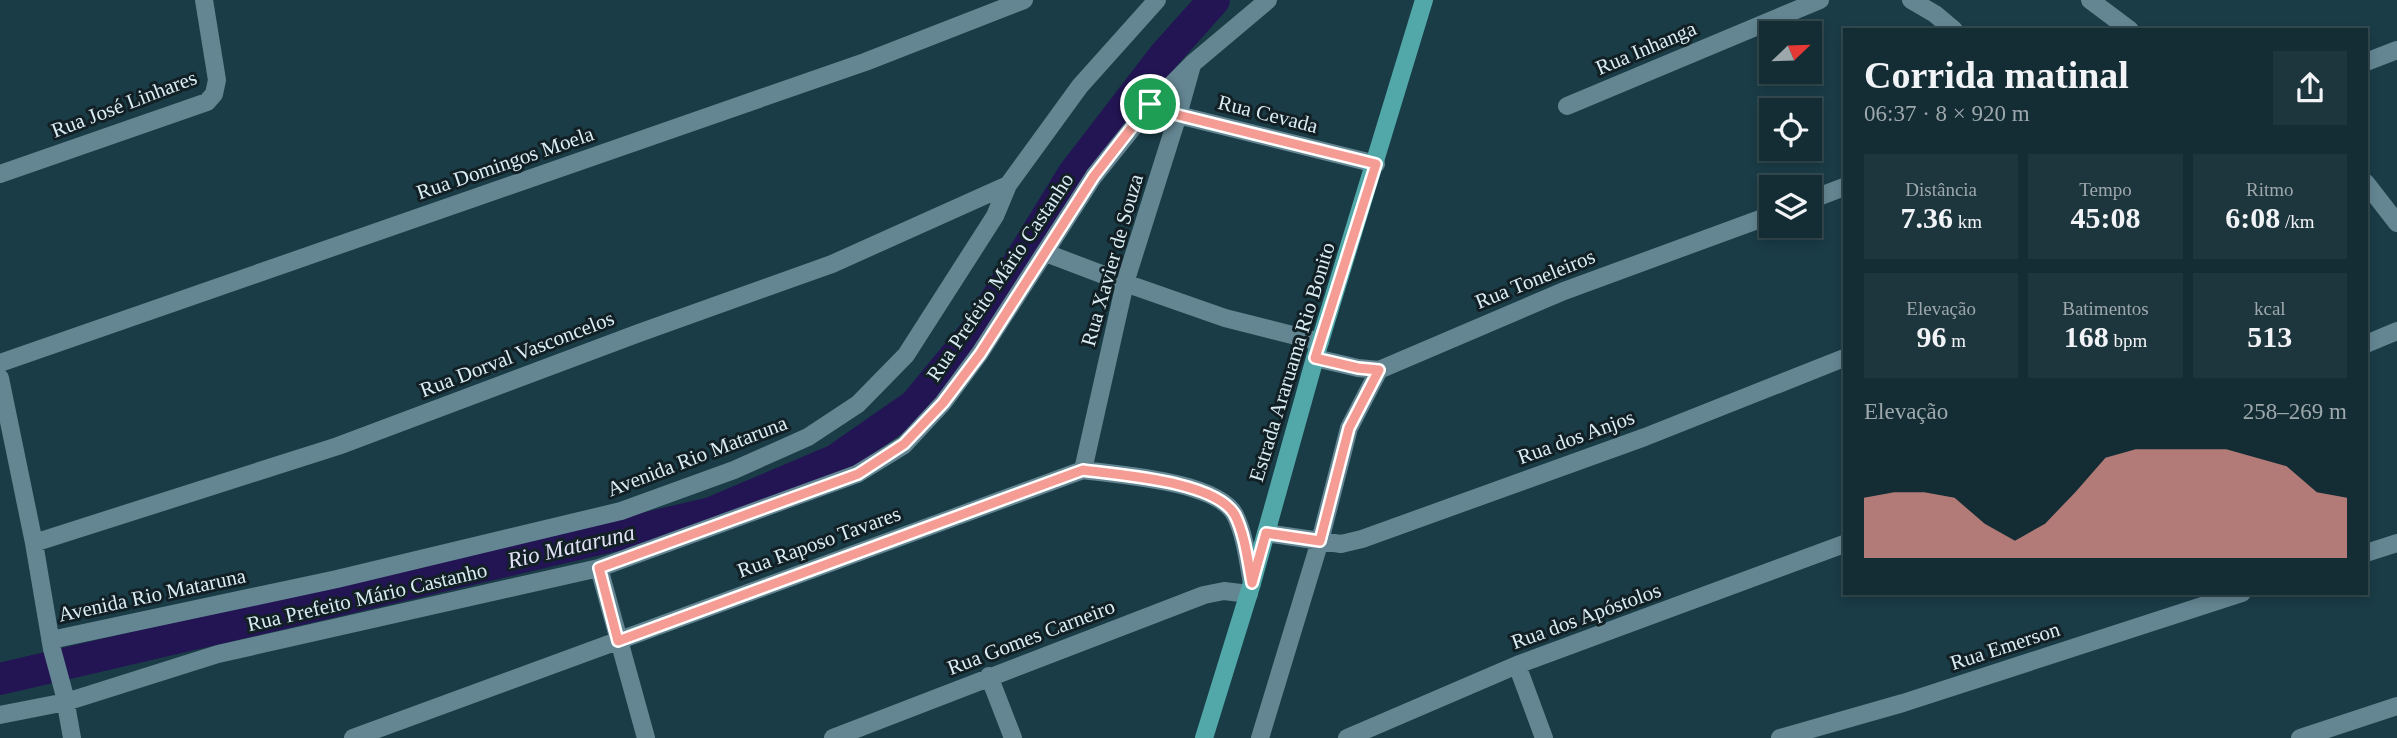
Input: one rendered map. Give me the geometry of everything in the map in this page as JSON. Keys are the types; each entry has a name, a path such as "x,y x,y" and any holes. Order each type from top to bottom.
{"main road":[{"name":"Estrada Araruama Rio Bonito","path":"1204,738 1251,589 1318,350 1424,0"}],"street":[{"name":"Rua José Linhares","path":"0,174 207,102 215,94 217,80 204,0"},
{"name":"Rua Domingos Moela","path":"0,363 865,62 1024,0"},
{"name":"Avenida Rio Mataruna","path":"52,645 621,511 734,470 808,437 858,404 906,355 970,259 995,216 1008,185 1080,86 1157,0"},
{"name":"Rua Prefeito Mário Castanho","path":"0,715 218,654 599,568 858,474 904,444 943,403 980,354 1094,176 1150,104 1192,64 1268,0"},
{"name":"Rua Inhanga","path":"1567,106 1820,0"},
{"path":"1911,0 1952,28"},
{"path":"2090,0 2127,28"},
{"path":"2368,60 2397,50"},
{"name":"Rua Xavier de Souza","path":"1083,470 1125,283 1192,64"},
{"name":"Rua Cevada","path":"1150,104 1178,115 1376,164"},
{"path":"2368,184 2397,223"},
{"name":"Rua Dorval Vasconcelos","path":"34,543 338,446 832,264 1008,185"},
{"path":"1822,195 1843,187"},
{"name":"Rua Toneleiros","path":"1379,370 1563,290 1759,219"},
{"path":"1046,253 1318,350 1358,368 1379,370 1349,428 1320,541 1260,738"},
{"path":"2368,343 2397,331"},
{"name":"Rua dos Anjos","path":"1266,533 1341,544 1363,539 1645,437 1843,358"},
{"path":"0,378 72,738"},
{"name":"Rua Raposo Tavares","path":"353,738 1083,470 1146,478 1189,487 1220,498 1234,514 1251,589"},
{"path":"2368,552 2397,543"},
{"name":"Rua dos Apóstolos","path":"1347,738 1517,665 1843,544"},
{"path":"599,568 640,736"},
{"name":"Rua Gomes Carneiro","path":"832,738 1204,595 1251,589"},
{"name":"Rua Emerson","path":"1780,738 1903,703 2236,595"},
{"path":"1517,665 1544,738"},
{"path":"989,676 1013,738"},
{"path":"2300,738 2397,706"}],"waterway":[{"name":"Rio Mataruna","path":"0,679 711,513 836,460 915,405 980,326 1074,173 1164,56 1214,0"}],"route":[{"path":"1150,104 1178,115 1376,164 1315,358 1379,370 1349,428 1320,541 1266,533 1252,583 1234,514 1220,498 1189,487 1146,478 1083,470 618,641 599,568 858,474 904,444 943,403 980,354 1094,176 1150,104"}]}
